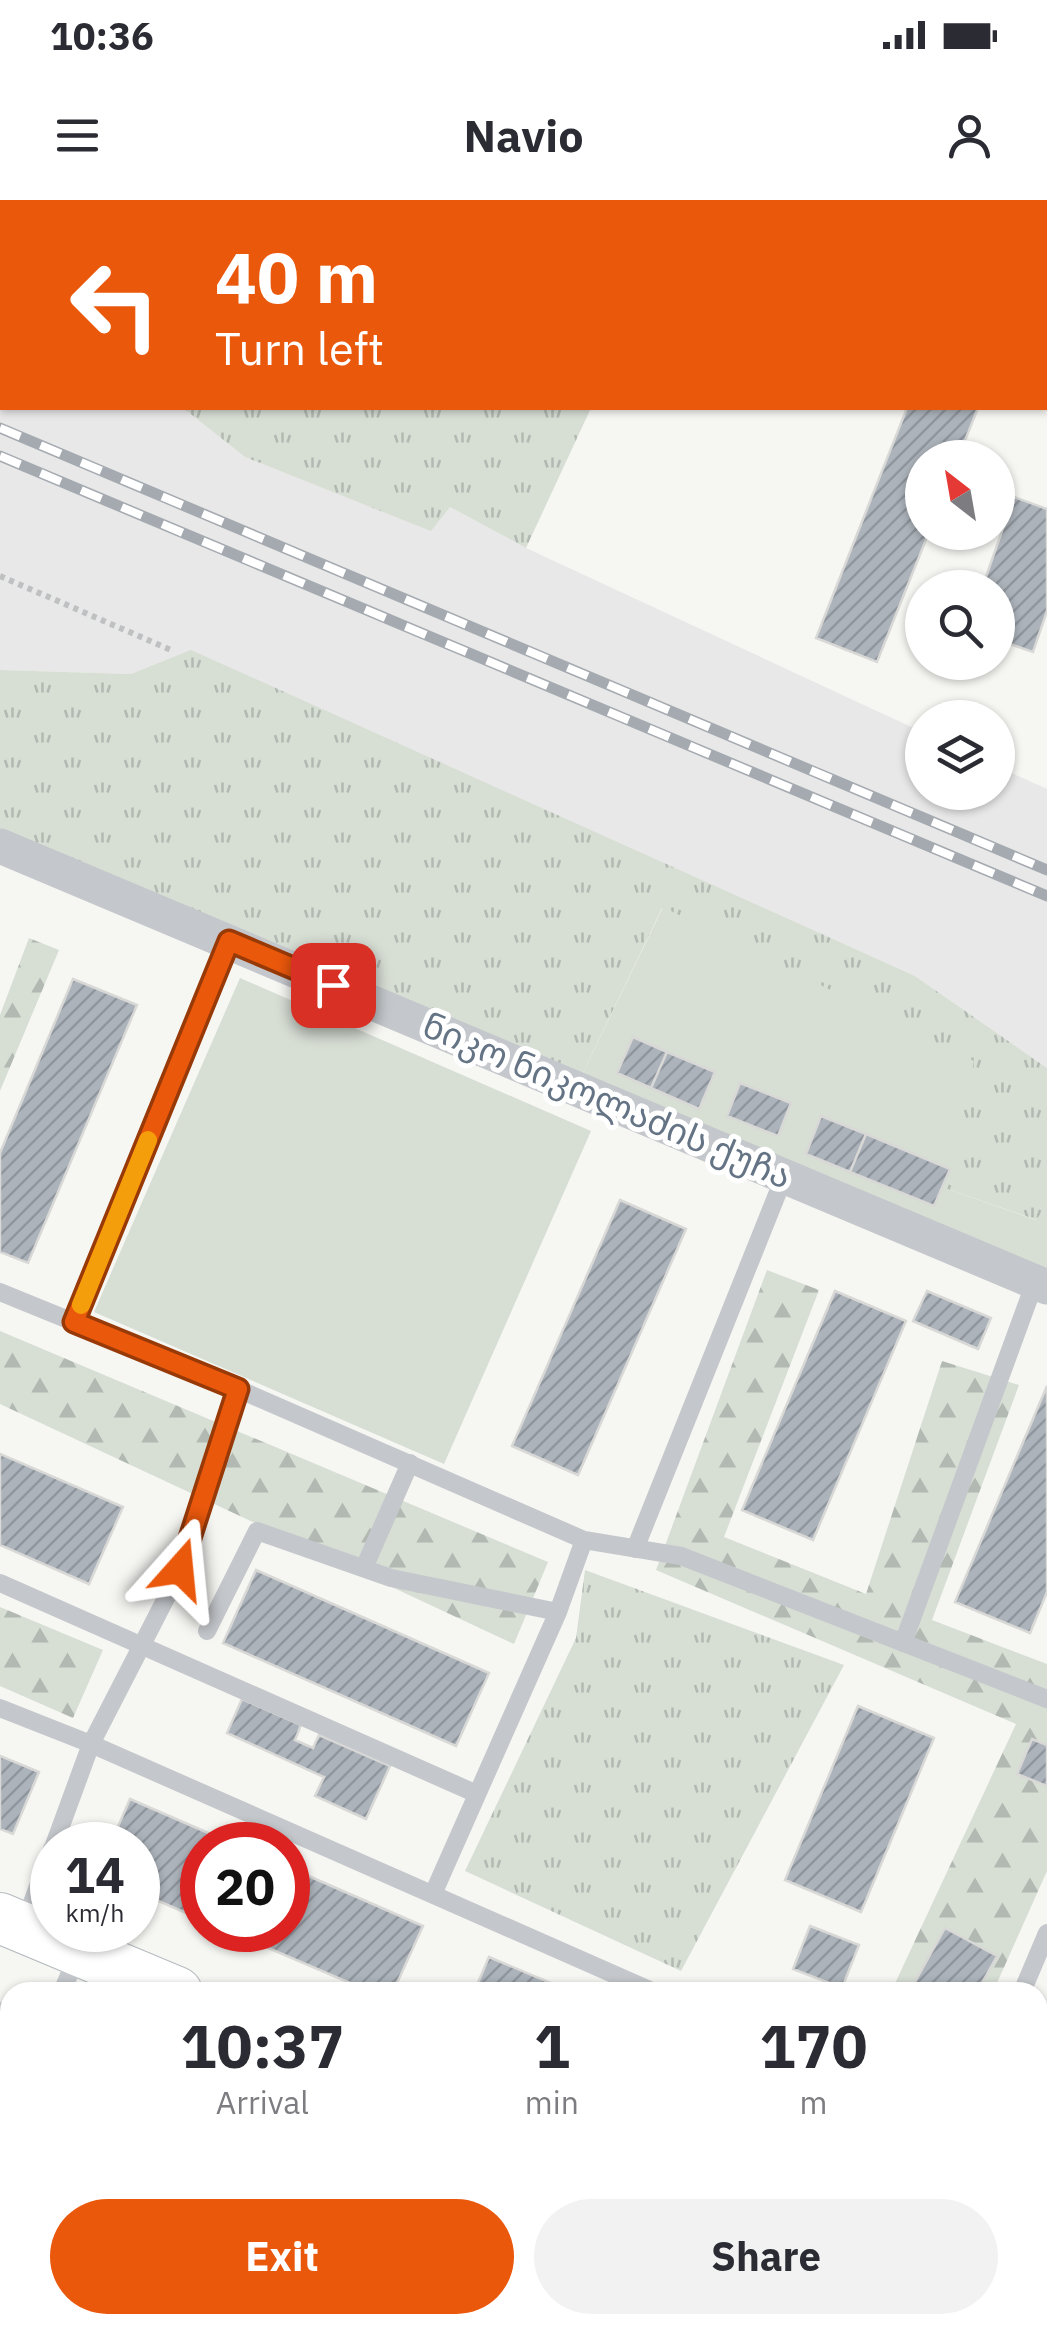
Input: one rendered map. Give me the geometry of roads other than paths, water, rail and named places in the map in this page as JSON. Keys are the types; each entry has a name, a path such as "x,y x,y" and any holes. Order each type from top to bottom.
{"main road":[{"path":"12,1923 70,1972 124,1982"}],"street":[{"name":"ნიკო ნიკოლაძის ქუჩა","path":"0,846 1041,1285"}],"lane":[{"path":"74,1322 229,941"},
{"path":"635,1549 784,1177"},
{"path":"903,1643 1041,1285"},
{"path":"0,1292 238,1389 584,1540 680,1556 1047,1699"},
{"path":"62,1822 92,1744 180,1569 238,1389"},
{"path":"364,1568 410,1464"},
{"path":"207,1631 257,1531 391,1578 558,1612"},
{"path":"433,1894 558,1612 584,1540"},
{"path":"0,1583 477,1794"},
{"path":"0,1708 92,1744 631,1982"},
{"path":"12,1923 30,1890"},
{"path":"1026,1982 1047,1933"}],"railway":[{"path":"0,428 1047,870"},
{"path":"0,456 1047,896"}]}
